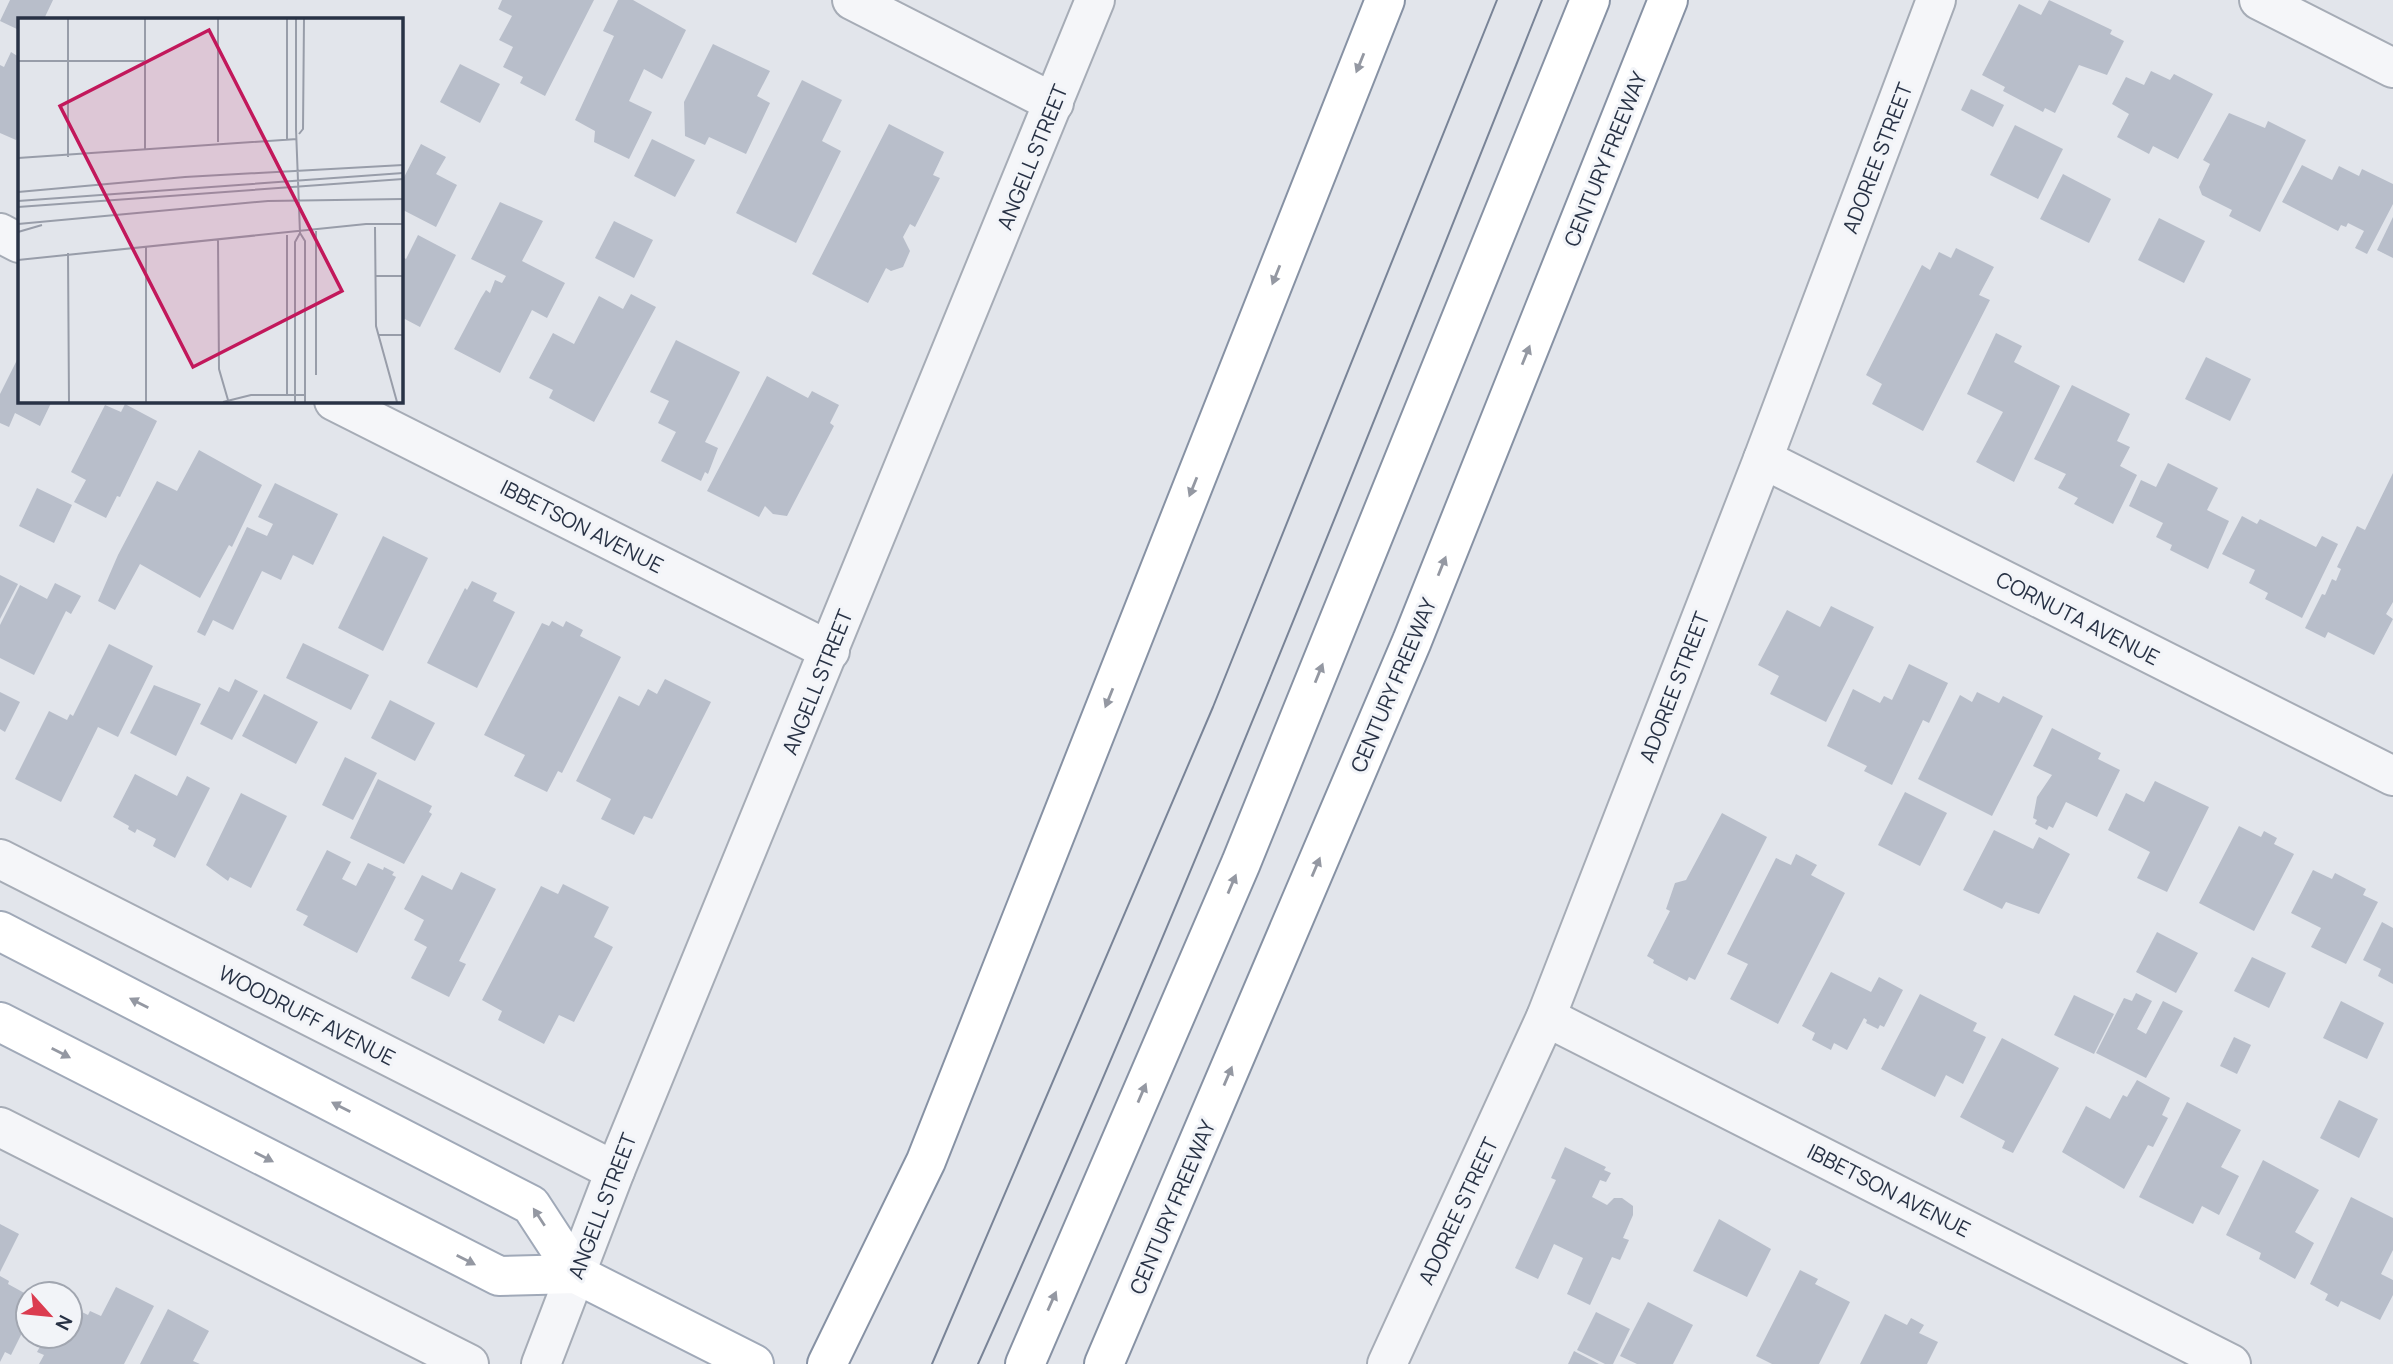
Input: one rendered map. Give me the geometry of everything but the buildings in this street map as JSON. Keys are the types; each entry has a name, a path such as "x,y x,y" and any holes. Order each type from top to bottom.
{"main road":[{"path":"827,1364 926,1161 1385,0"},
{"path":"1025,1364 1241,863 1590,0"},
{"name":"CENTURY FREEWAY","path":"1104,1364 1412,641 1668,0"},
{"path":"0,932 531,1205 576,1274"},
{"path":"0,1022 499,1276 576,1274 754,1364"}],"street":[{"path":"852,0 1054,103"},
{"name":"ANGELL STREET","path":"541,1364 615,1171 1095,0"},
{"name":"ADOREE STREET","path":"1387,1364 1546,1017 1763,459 1936,0"},
{"path":"2259,0 2393,68"},
{"path":"0,233 18,242"},
{"name":"IBBETSON AVENUE","path":"336,402 830,651"},
{"name":"CORNUTA AVENUE","path":"1763,459 2393,776"},
{"name":"WOODRUFF AVENUE","path":"0,859 615,1171"},
{"name":"IBBETSON AVENUE","path":"1546,1017 2231,1364"},
{"path":"0,1127 469,1364"}],"tram line":[{"path":"932,1364 1213,707 1497,0"},
{"path":"978,1364 1197,856 1542,0"}]}
